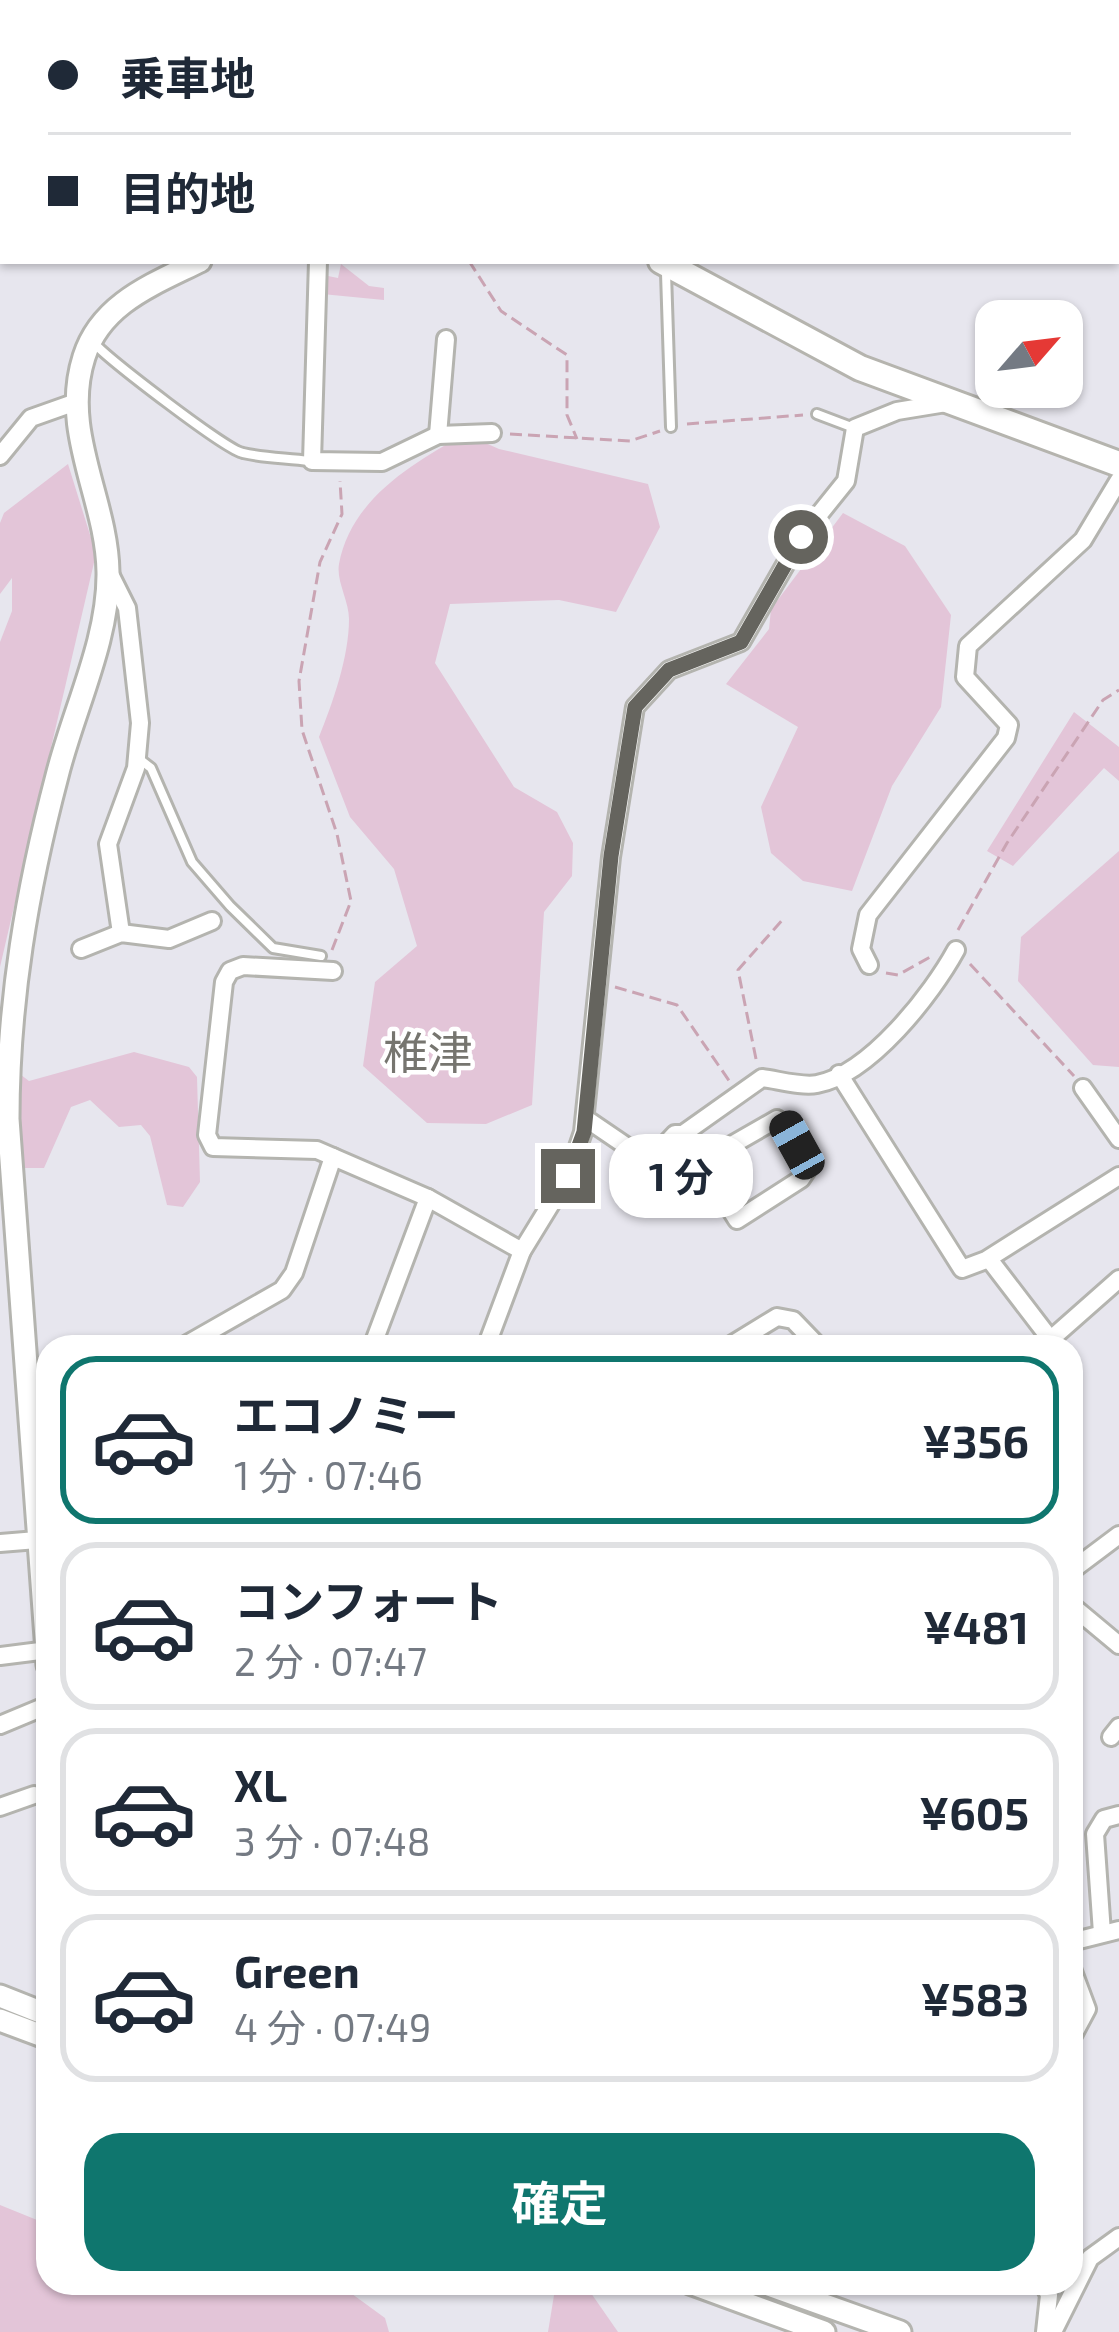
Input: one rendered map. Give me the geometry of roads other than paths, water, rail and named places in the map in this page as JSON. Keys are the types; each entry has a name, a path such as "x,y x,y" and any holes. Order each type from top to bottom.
{"main road":[{"path":"667,264 860,368 1119,464"}],"street":[{"path":"122,933 107,844 136,757 140,723 127,608 108,570 80,445 79,401 92,341 132,295 194,264"},
{"path":"319,264 312,461 382,462 438,434 491,433"},
{"path":"438,434 446,339"},
{"path":"0,456 31,418 79,401"},
{"path":"490,1335 522,1250 568,1176 585,1118 611,856 635,707 669,670 741,642 801,537 847,481 855,428 897,411 952,403"},
{"path":"868,964 861,949 868,915 1006,738 1009,724 964,677 968,646 1083,540 1119,480"},
{"path":"36,1394 8,1119 10,1035 19,937 57,775 107,602 108,570"},
{"path":"81,949 122,933 169,939 212,921"},
{"path":"646,1166 676,1134 762,1078 817,1085 888,1040 954,948"},
{"path":"327,963 243,966 230,971 224,982 207,1135 213,1147 317,1150 428,1198 522,1250"},
{"path":"839,1074 962,1269 988,1259 1119,1177"},
{"path":"1083,1088 1119,1139"},
{"path":"585,1118 646,1166 671,1205"},
{"path":"682,1134 736,1220 802,1179 809,1166 777,1119 702,1162"},
{"path":"203,1335 282,1290 294,1273 333,1157"},
{"path":"377,1335 428,1198"},
{"path":"988,1259 1040,1335"},
{"path":"1056,1335 1119,1279"},
{"path":"748,1335 777,1317 793,1319 808,1335"},
{"path":"1083,1562 1119,1535"},
{"path":"0,1543 36,1540"},
{"path":"1083,1615 1119,1645"},
{"path":"0,1656 36,1655"},
{"path":"0,1725 36,1710"},
{"path":"0,1808 34,1796"},
{"path":"1110,1932 1095,1834 1097,1825 1119,1815"},
{"path":"0,1996 36,2010"},
{"path":"0,2020 36,2034"},
{"path":"1083,2271 1090,2258 1119,2237"},
{"path":"723,2295 824,2332"},
{"path":"813,2295 900,2332"},
{"path":"1046,2295 1049,2332"},
{"path":"1049,2332 1070,2295"}],"lane":[{"path":"663,264 671,427"},
{"path":"92,341 133,380 169,398 238,453 312,461"},
{"path":"817,414 855,428"},
{"path":"136,757 152,768 192,862 230,906 273,948 327,963"}],"district":[{"name":"椎津","path":"428,1051"}]}
